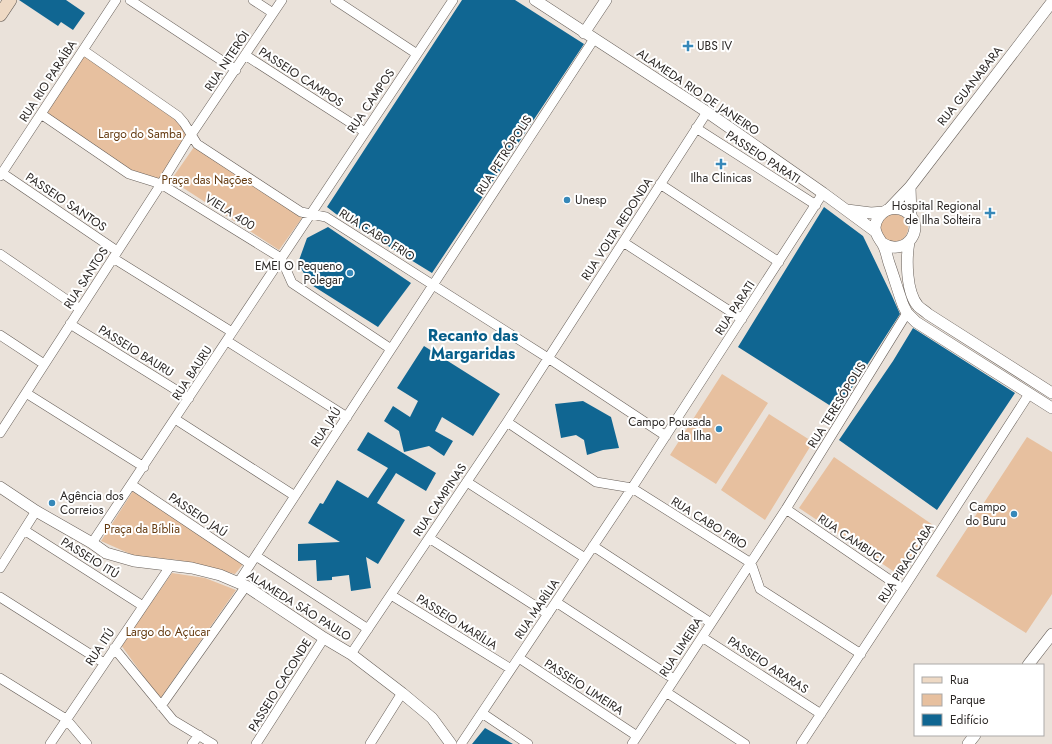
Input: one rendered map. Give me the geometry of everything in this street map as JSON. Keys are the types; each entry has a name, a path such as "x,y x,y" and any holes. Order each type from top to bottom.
{"main road":[{"path":"0,15 10,0"}],"street":[{"name":"RUA RIO PARAÍBA","path":"1,175 116,0"},
{"path":"130,0 236,70"},
{"path":"253,0 273,13"},
{"name":"RUA NITERÓI","path":"191,135 282,0"},
{"path":"335,0 417,54"},
{"name":"RUA CAMPOS","path":"311,215 453,0"},
{"name":"ALAMEDA RIO DE JANEIRO","path":"535,0 706,112 823,193 876,232 882,243 902,305 907,313 916,322 1052,408"},
{"path":"589,36 606,0"},
{"name":"RUA GUANABARA","path":"886,210 910,187 1052,2"},
{"name":"RUA PETRÓPOLIS","path":"434,285 589,36"},
{"name":"RUA CABO FRIO","path":"83,50 178,116 198,144 204,149 301,212 326,217 548,358 666,436"},
{"name":"PASSEIO CAMPOS","path":"245,55 365,132"},
{"name":"RUA VOLTA REDONDA","path":"548,358 706,112"},
{"name":"VIELA 400","path":"41,114 129,174 161,184 281,258"},
{"name":"PASSEIO PARATI","path":"696,128 816,205"},
{"name":"RUA SANTOS","path":"0,433 3,420 26,393 191,135"},
{"name":"PASSEIO SANTOS","path":"1,175 115,254"},
{"path":"660,184 779,262"},
{"path":"910,187 911,216 915,226 909,242 907,264 911,290 918,305 928,314 1052,393"},
{"name":"RUA PARATI","path":"632,488 823,193"},
{"name":"ALAMEDA RIO DE JANEIRO","path":"845,209 871,213 901,209 911,216"},
{"path":"876,232 877,221 886,210"},
{"name":"RUA BAURU","path":"92,543 311,215"},
{"path":"623,242 742,319"},
{"path":"882,243 893,248 909,242"},
{"path":"0,254 80,309"},
{"path":"115,254 232,332"},
{"path":"281,258 292,283 391,349"},
{"name":"RUA JAÚ","path":"161,706 242,585 253,560 434,285"},
{"name":"RUA TERESÓPOLIS","path":"750,563 786,509 907,313"},
{"name":"PASSEIO BAURU","path":"70,324 189,398"},
{"path":"0,335 44,364"},
{"path":"227,341 347,417"},
{"name":"RUA CAMPINAS","path":"351,654 507,422 548,358"},
{"path":"26,393 144,467"},
{"name":"RUA PIRACICABA","path":"801,744 1029,394"},
{"path":"176,419 295,496"},
{"path":"507,422 596,482 632,488"},
{"path":"467,482 585,558"},
{"name":"PASSEIO JAÚ","path":"132,485 368,629"},
{"name":"ALAMEDA SÃO PAULO","path":"0,488 36,511 92,543 106,553 134,561 192,568 220,575 242,585 351,654 432,718 451,744"},
{"name":"RUA CABO FRIO","path":"632,488 750,563 760,589 861,654"},
{"name":"RUA MARÍLIA","path":"461,744 632,488"},
{"name":"RUA CAMBUCI","path":"786,509 903,589"},
{"path":"0,568 36,511"},
{"name":"PASSEIO ITÚ","path":"24,530 143,606"},
{"path":"429,538 548,614"},
{"path":"593,546 711,623"},
{"name":"RUA LIMEIRA","path":"634,740 750,563"},
{"name":"RUA ITÚ","path":"50,744 171,565"},
{"name":"PASSEIO MARÍLIA","path":"391,595 511,670"},
{"path":"0,597 104,663"},
{"path":"556,602 674,679"},
{"path":"1029,664 1052,634"},
{"name":"PASSEIO ARARAS","path":"702,637 820,714"},
{"name":"PASSEIO CACONDE","path":"256,744 324,638"},
{"path":"114,648 173,720 213,744"},
{"name":"PASSEIO LIMEIRA","path":"519,658 634,740"},
{"path":"0,678 66,719 87,744"},
{"path":"666,692 745,744"},
{"path":"370,744 402,693"},
{"path":"482,713 528,744"},
{"path":"192,744 199,735"},
{"path":"968,744 974,736"}],"green space":[{"name":"Largo do Samba","path":"84,55 176,115 187,137 160,179 133,172 46,112"},
{"name":"Praça das Nações","path":"194,147 302,218 279,250 171,180"},
{"path":"894,214 904,218 908,228 904,238 894,242 884,238 880,228 884,218"},
{"name":"Campo Pousada da Ilha","path":"722,374 768,403 716,484 670,455"},
{"path":"769,414 813,442 765,520 721,490"},
{"name":"Campo do Buru","path":"1027,437 1052,452 1052,594 1026,633 936,576"},
{"path":"834,457 933,525 899,575 799,508"},
{"name":"Praça da Bíblia","path":"133,491 244,563 235,574 178,560 135,556 101,541"},
{"name":"Largo do Açúcar","path":"172,573 205,578 236,590 160,699 121,645"}],"building":[{"path":"19,0 66,0 85,13 73,30 61,22 58,26"},
{"path":"462,0 515,0 584,44 432,273 327,207"},
{"path":"824,207 863,236 900,314 837,410 738,347"},
{"name":"EMEI O Pequeno Polegar","path":"328,227 411,283 378,327 310,284 298,263 307,238"},
{"path":"913,328 1015,393 937,510 839,440 893,361"},
{"path":"424,346 500,394 473,436 442,417 435,431 453,441 444,456 429,446 404,452 399,431 384,421 393,406 410,417 418,401 397,388"},
{"path":"583,401 611,417 619,448 603,450 587,455 584,440 576,435 561,438 555,404"},
{"path":"368,432 436,473 426,491 396,473 377,503 405,520 378,564 366,557 371,588 351,591 349,575 332,577 332,580 317,581 316,560 298,561 298,544 340,542 308,523 320,503 323,504 337,480 368,498 388,468 357,450"},
{"path":"485,728 513,744 472,744"}],"place":[{"name":"UBS IV","path":"688,46"},
{"name":"Ilha Clinicas","path":"721,164"},
{"name":"Unesp","path":"567,200"},
{"name":"Hospital Regional de Ilha Solteira","path":"990,213"},
{"name":"EMEI O Pequeno Polegar","path":"350,273"},
{"name":"Campo Pousada da Ilha","path":"719,429"},
{"name":"Agência dos Correios","path":"52,503"},
{"name":"Campo do Buru","path":"1014,514"}],"district":[{"name":"Recanto das Margaridas","path":"473,344"}]}
